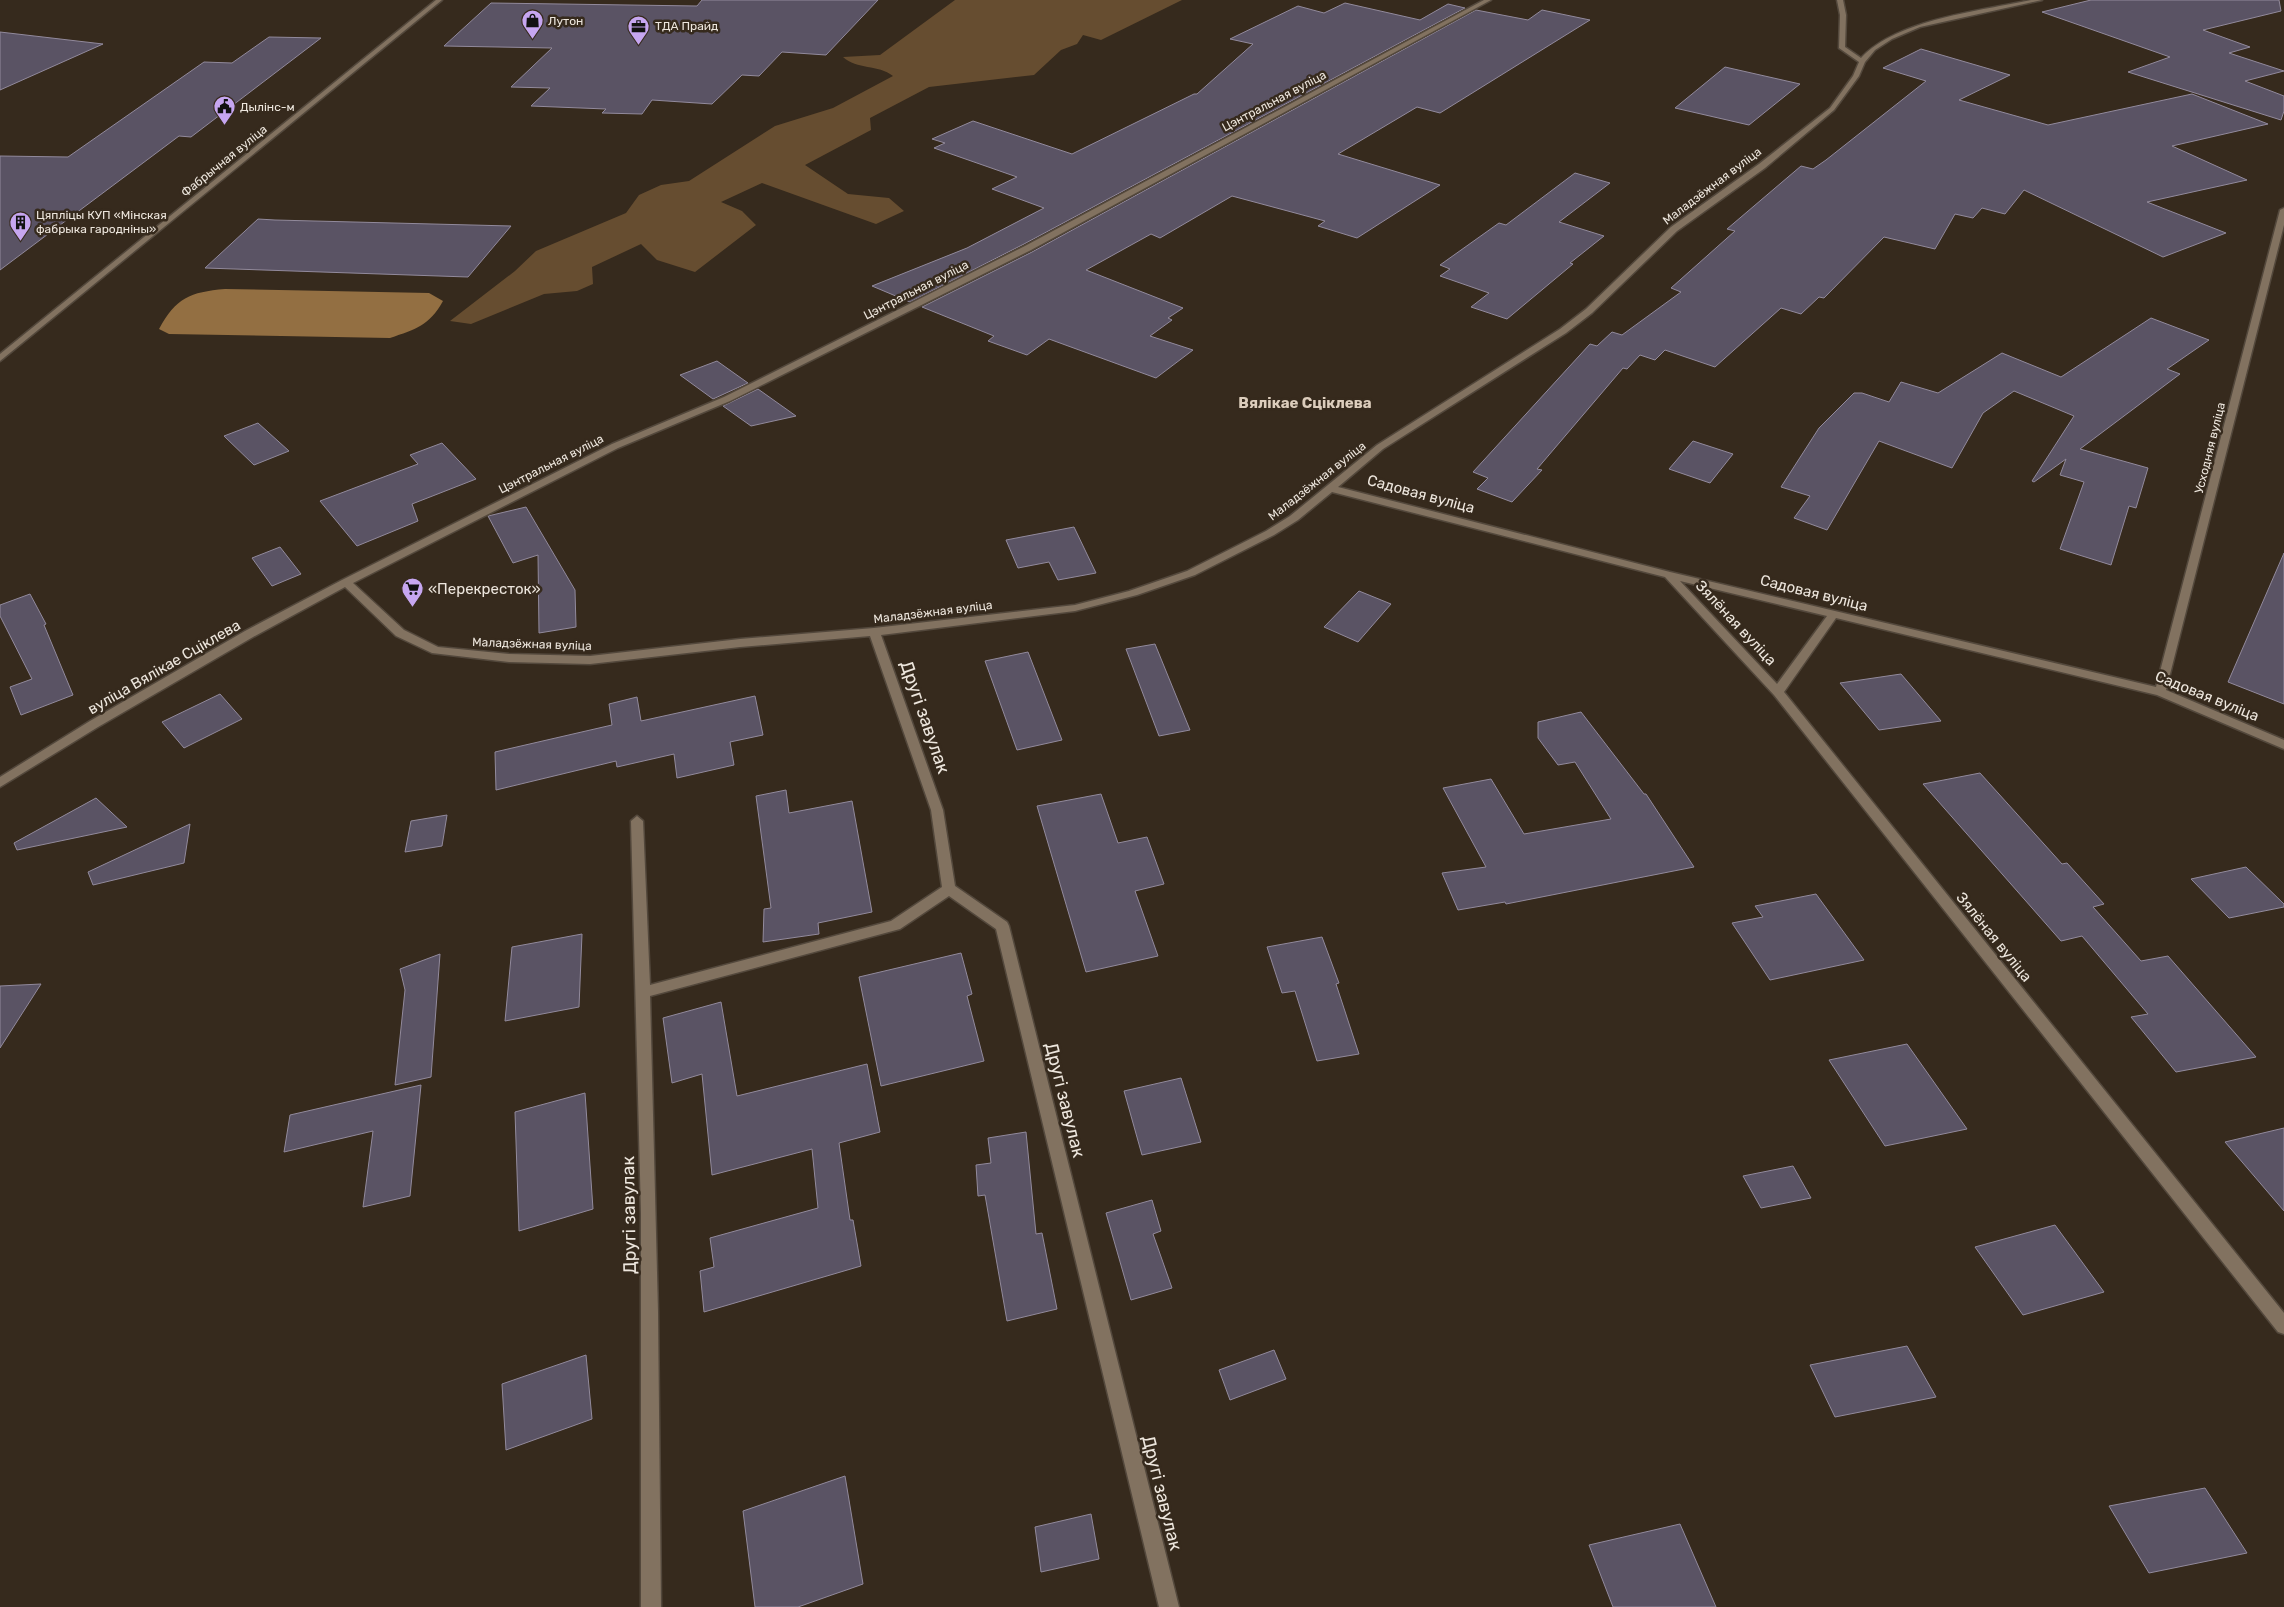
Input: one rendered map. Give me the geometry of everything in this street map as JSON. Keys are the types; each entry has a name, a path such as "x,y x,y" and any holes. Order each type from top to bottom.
{"street":[{"name":"Фабрычная вуліца","path":"0,358 439,0"},
{"name":"Цэнтральная вуліца","path":"346,582 615,446 727,399 1028,248 1488,0"},
{"path":"1840,0 1843,16 1842,48 1862,61"},
{"name":"Маладзёжная вуліца","path":"346,582 400,633 436,650 509,658 590,660 740,643 874,632 1075,608 1133,593 1191,573 1232,553 1294,518 1380,447 1569,326 1589,311 1674,228 1762,166 1832,109 1856,76 1862,61 1873,49 1890,38 1918,26 2039,0"},
{"name":"Усходняя вуліца","path":"2160,692 2284,210"},
{"name":"Садовая вуліца","path":"1330,488 1670,576 2160,692 2284,745"},
{"name":"Зялёная вуліца","path":"1670,576 1778,692 2284,1326"},
{"name":"вуліца Вялікае Сціклева","path":"0,782 249,634 346,582"},
{"path":"1778,692 1833,615"},
{"name":"Другі завулак","path":"874,632 937,810 949,889 1002,926 1169,1607"},
{"name":"Другі завулак","path":"637,821 644,992 652,1349 652,1607"},
{"path":"644,992 895,925 949,889"}],"shaded area":[{"path":"955,0 1182,0 1101,40 1083,35 1077,44 1061,50 1034,75 929,87 870,118 871,130 805,165 848,194 889,198 904,211 876,224 762,183 721,202 742,211 756,225 695,272 657,260 641,244 592,267 593,284 577,291 544,294 471,324 450,321 515,271 536,251 626,213 639,195 661,185 689,181 775,126 833,108 893,76 881,70 855,64 843,57 880,55"},
{"path":"225,289 429,293 443,301 432,316 421,326 390,338 169,334 159,329 172,310 185,298 202,292"}],"building":[{"path":"702,0 878,0 826,55 782,52 759,76 742,75 712,104 652,100 642,114 602,113 606,109 531,106 550,88 511,87 552,48 444,46 491,3 697,6"},
{"path":"2091,0 2279,0 2281,11 2203,30 2250,47 2229,53 2284,71 2245,81 2284,96 2284,111 2281,120 2128,72 2170,57 2042,12"},
{"path":"1345,3 1420,20 1448,4 1465,8 1024,244 910,302 872,286 967,248 1044,208 992,189 1017,177 934,148 945,143 932,139 973,121 1072,154 1197,94 1253,44 1230,39 1298,6 1324,13"},
{"path":"1476,10 1528,20 1542,10 1590,20 1440,113 1417,107 1338,154 1440,185 1357,238 1318,226 1325,221 1232,196 1160,238 1151,234 1086,270 1183,308 1168,318 1172,320 1150,336 1193,350 1156,378 1049,339 1027,355 988,341 994,336 922,307 1032,252"},
{"path":"0,32 103,44 0,90"},
{"path":"269,37 321,38 191,137 179,136 0,270 0,156 68,157 204,62 232,63"},
{"path":"1921,49 2010,75 1959,100 2048,125 2192,94 2268,124 2172,146 2247,180 2147,202 2226,233 2163,257 2024,190 2005,214 1982,208 1973,218 1955,214 1935,249 1884,237 1824,298 1819,297 1801,314 1781,308 1715,367 1665,350 1655,360 1640,355 1627,369 1623,368 1537,469 1542,470 1512,502 1477,489 1488,478 1473,472 1590,344 1597,346 1612,332 1622,335 1681,292 1671,288 1735,231 1727,229 1801,166 1813,169 1926,81 1883,68"},
{"path":"1725,67 1800,84 1749,125 1675,108"},
{"path":"1575,173 1610,183 1559,222 1604,236 1570,263 1573,264 1507,319 1471,307 1489,293 1440,276 1450,269 1440,265 1499,223 1506,225"},
{"path":"258,219 511,226 468,277 205,268"},
{"path":"2151,318 2209,340 2167,369 2180,374 2080,449 2148,468 2136,508 2129,506 2111,565 2060,549 2084,482 2060,475 2066,459 2034,482 2032,481 2074,416 2014,391 1983,413 1952,468 1879,441 1827,530 1794,518 1810,496 1781,487 1819,428 1854,393 1862,393 1889,402 1901,382 1938,393 2002,353 2061,377"},
{"path":"717,361 748,383 713,399 680,375"},
{"path":"758,389 796,416 751,426 723,406"},
{"path":"258,423 289,451 254,465 224,436"},
{"path":"1693,441 1733,454 1710,483 1669,469"},
{"path":"442,443 476,479 412,504 418,521 357,546 320,501 418,464 410,455"},
{"path":"526,507 575,590 576,627 539,633 538,555 513,563 488,516"},
{"path":"1074,527 1096,573 1058,580 1049,562 1018,568 1006,540"},
{"path":"280,547 301,574 272,586 252,558"},
{"path":"2284,553 2284,704 2228,682"},
{"path":"1359,591 1391,604 1358,642 1324,627"},
{"path":"30,594 46,624 44,625 73,695 21,715 10,687 32,679 0,616 0,605"},
{"path":"1155,644 1190,730 1159,736 1126,649"},
{"path":"1028,652 1062,740 1017,750 985,661"},
{"path":"1901,674 1941,721 1879,730 1840,683"},
{"path":"220,694 242,719 184,748 162,722"},
{"path":"755,696 763,735 730,742 734,765 677,778 674,754 617,767 616,761 496,790 495,752 612,725 609,704 637,697 641,721"},
{"path":"1581,712 1644,794 1646,794 1694,867 1506,904 1505,902 1458,910 1442,873 1486,867 1443,788 1491,779 1524,834 1611,819 1575,762 1558,765 1538,738 1538,722"},
{"path":"1980,773 2062,864 2067,863 2104,904 2093,907 2141,961 2168,956 2256,1057 2176,1072 2131,1017 2148,1014 2082,936 2061,941 1923,784"},
{"path":"786,790 789,813 852,801 872,912 818,923 819,934 763,942 764,909 771,908 756,796"},
{"path":"1101,794 1118,843 1147,837 1164,884 1135,891 1158,956 1086,972 1037,806"},
{"path":"96,798 127,827 17,850 14,843"},
{"path":"447,815 442,846 405,852 411,821"},
{"path":"190,824 184,863 93,885 88,872"},
{"path":"2246,867 2284,904 2284,907 2229,918 2191,879"},
{"path":"1816,894 1864,960 1770,980 1732,923 1763,917 1755,906"},
{"path":"582,934 579,1007 505,1021 512,947"},
{"path":"1322,937 1339,983 1336,984 1359,1054 1317,1061 1295,991 1282,993 1267,947"},
{"path":"961,953 972,994 967,996 984,1061 881,1086 859,977"},
{"path":"440,954 431,1077 395,1085 405,990 400,969"},
{"path":"41,984 0,1048 0,986"},
{"path":"721,1002 737,1096 867,1064 880,1132 839,1143 850,1220 853,1220 861,1266 704,1312 700,1271 714,1267 710,1238 818,1208 812,1149 712,1175 702,1074 672,1083 663,1018"},
{"path":"1907,1044 1967,1129 1885,1146 1829,1060"},
{"path":"1181,1078 1201,1142 1142,1155 1124,1091"},
{"path":"421,1085 410,1196 363,1207 373,1131 284,1152 290,1115"},
{"path":"585,1093 593,1209 519,1231 515,1112"},
{"path":"2284,1128 2284,1211 2225,1142"},
{"path":"1026,1132 1036,1234 1042,1233 1057,1309 1007,1321 985,1195 978,1196 976,1165 991,1163 988,1138"},
{"path":"1793,1166 1811,1198 1761,1208 1743,1176"},
{"path":"1152,1200 1161,1231 1153,1234 1172,1288 1131,1300 1106,1213"},
{"path":"2055,1225 2104,1292 2023,1315 1975,1247"},
{"path":"1907,1346 1936,1397 1835,1417 1810,1365"},
{"path":"1274,1350 1286,1379 1230,1400 1219,1370"},
{"path":"586,1355 592,1419 506,1450 502,1384"},
{"path":"845,1476 863,1584 798,1607 755,1607 743,1511"},
{"path":"2205,1488 2247,1553 2149,1573 2109,1506"},
{"path":"1091,1514 1099,1559 1041,1572 1035,1527"},
{"path":"1680,1524 1716,1607 1613,1607 1589,1545"}],"place":[{"name":"Лутон","path":"532,40"},
{"name":"ТДА Прайд","path":"639,45"},
{"name":"Дылінс-м","path":"224,126"},
{"name":"Цяпліцы КУП «Мінская фабрыка гародніны»","path":"20,241"},
{"name":"«Перекресток»","path":"412,608"}],"district":[{"name":"Вялікае Сціклева","path":"1305,403"}]}
